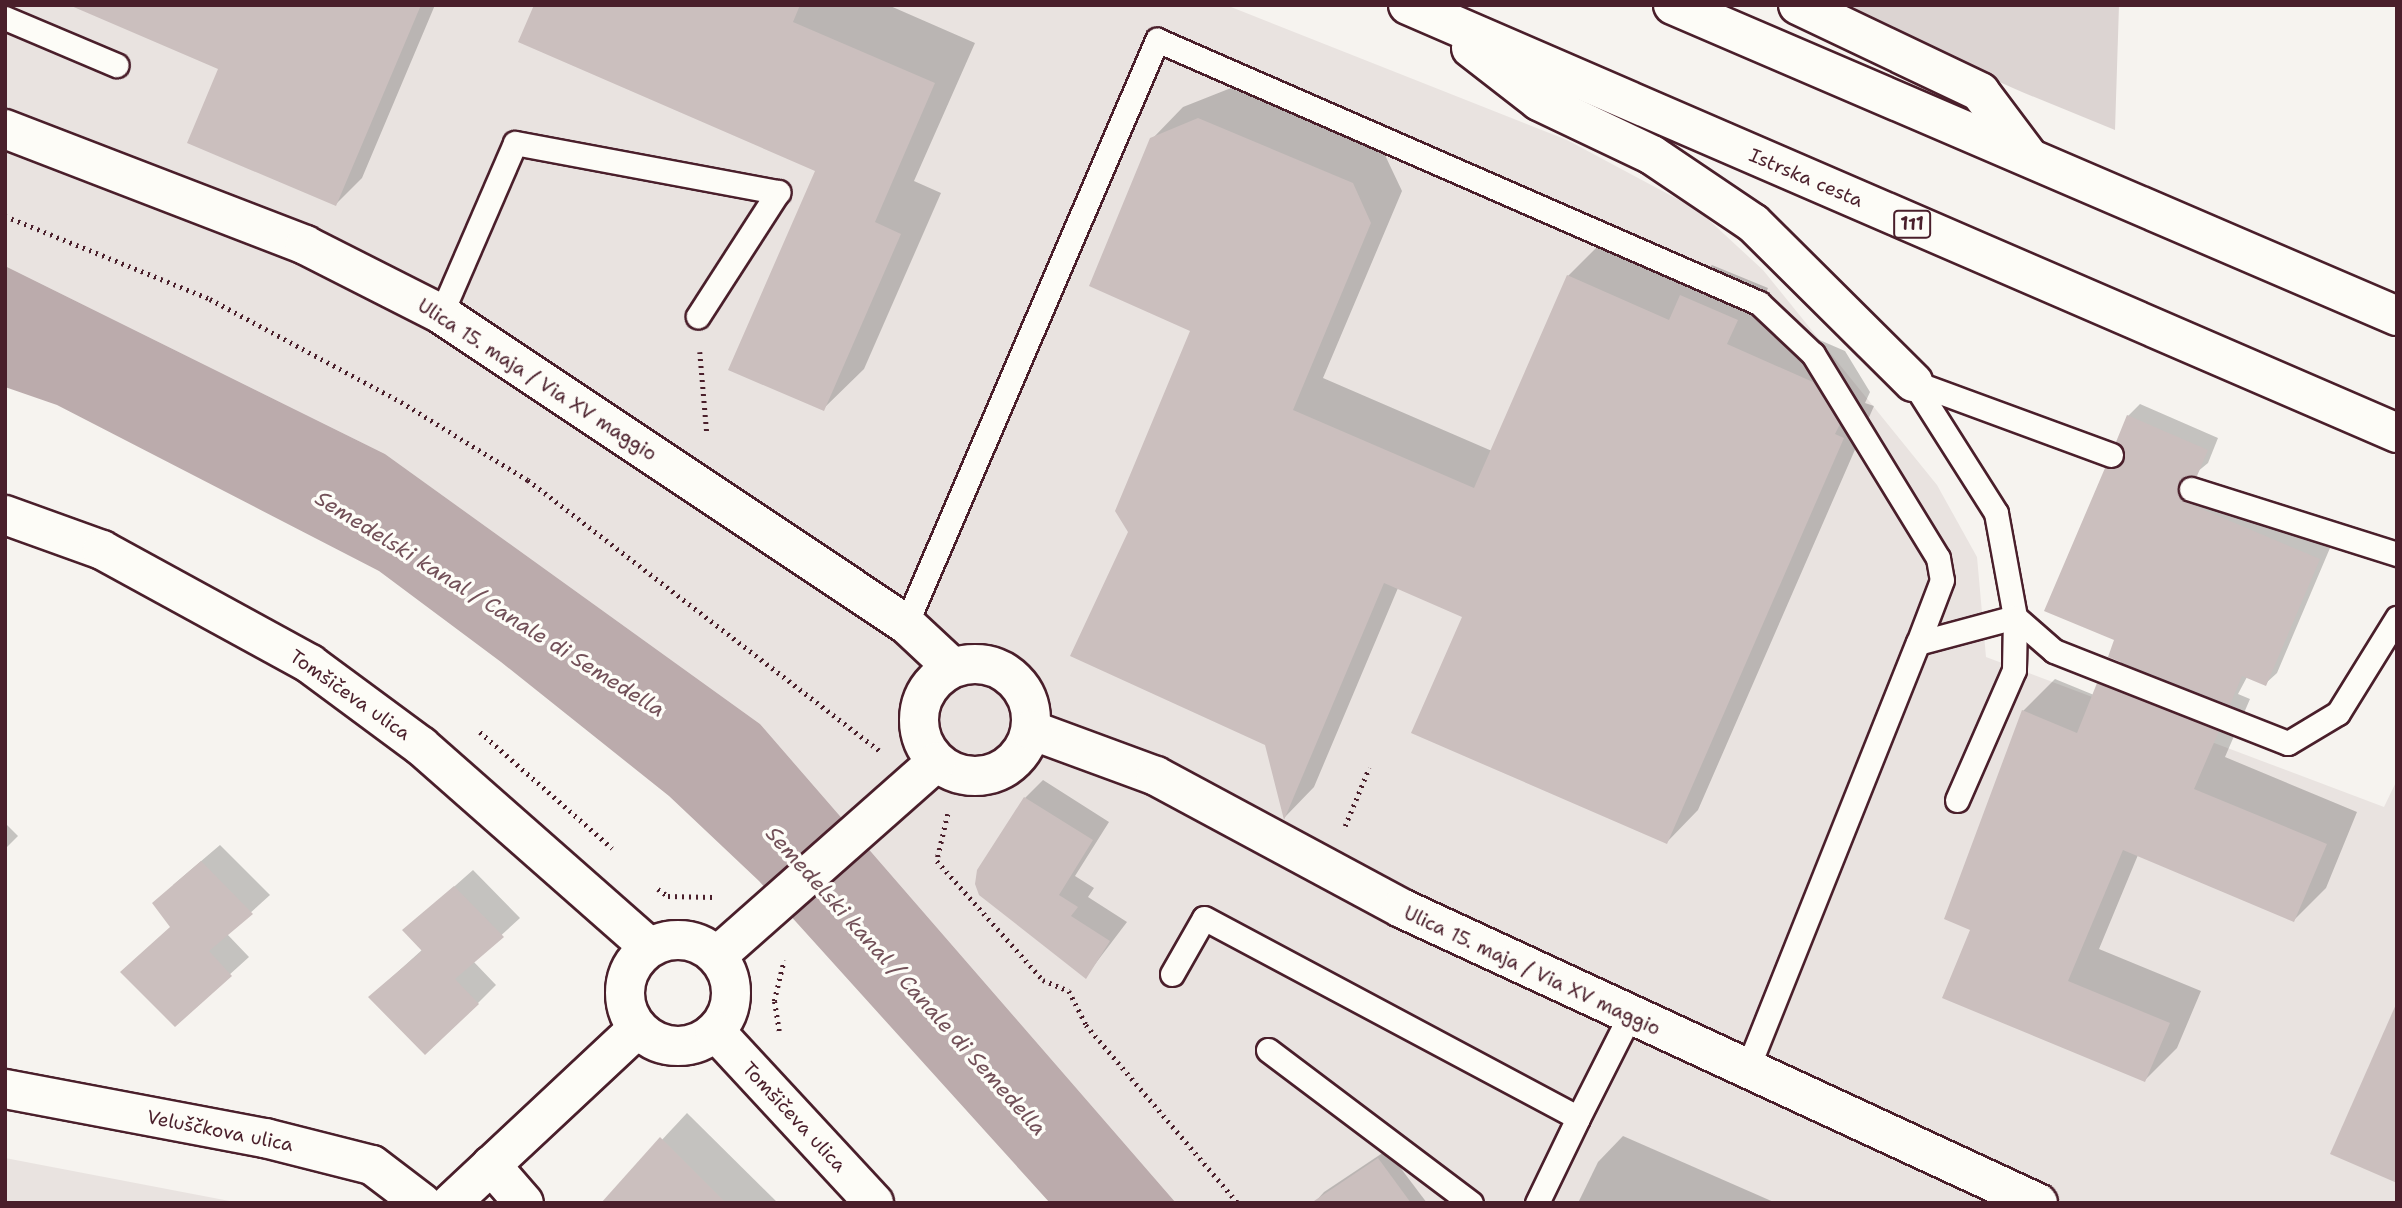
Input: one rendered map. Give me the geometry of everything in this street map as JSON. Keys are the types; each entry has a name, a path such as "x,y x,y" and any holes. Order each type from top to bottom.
{"main road":[{"path":"1673,5 2397,316"},
{"path":"1798,5 1980,92 2029,158"},
{"path":"1418,10 1539,101 1652,155 1753,223 1913,382"},
{"name":"Istrska cesta","path":"1418,10 2397,433"},
{"name":"Ulica 15. maja / Via XV maggio","path":"5,129 305,245 441,314 906,624 953,667"},
{"name":"Tomšičeva ulica","path":"5,515 102,550 310,664 421,746 649,947"},
{"path":"717,956 926,771 973,777 993,774 1011,764 1031,730 1028,700 1010,676 993,666 953,667 925,692 919,710 926,771"},
{"name":"Ulica 15. maja / Via XV maggio","path":"1031,730 1156,776 1401,908 1745,1072 2038,1203"},
{"path":"684,940 717,956 732,994 715,1031 701,1041 668,1045 638,1028 628,1013 626,986 635,960 649,947 684,940"},
{"path":"451,1203 638,1028"},
{"name":"Tomšičeva ulica","path":"715,1031 874,1203"},
{"name":"Veluščkova ulica","path":"5,1089 372,1165 422,1203"},
{"path":"491,1165 524,1203"}],"lane":[{"path":"5,18 116,65"},
{"path":"906,624 1157,40 1759,303 1813,355 1938,558 1942,580 1745,1072"},
{"path":"441,314 515,143 778,192 698,316"},
{"path":"1913,382 2111,455"},
{"path":"1913,382 1996,513 2015,617 2014,670 1957,800"},
{"path":"2191,489 2397,554"},
{"path":"2015,617 2054,650 2288,743 2338,713 2397,618"},
{"path":"1918,643 2015,617"},
{"path":"1172,974 1204,918 1578,1118"},
{"path":"1537,1203 1629,1017"},
{"path":"1268,1050 1471,1203"}],"path":[{"path":"5,215 210,299 516,473 926,771 951,818 937,862 1043,980 1069,991 1086,1025 1238,1203"},
{"path":"698,316 712,494"},
{"path":"1345,825 1369,768"},
{"path":"781,1039 774,1001 784,960"}],"shaded area":[{"path":"5,5 1226,5 1567,140 1698,210 1763,270 1937,485 1977,557 1986,657 2384,807 2397,780 2397,1203 1176,1203 760,724 385,454 5,266"},
{"path":"1825,5 2119,5 2115,130 2022,92"},
{"path":"5,1158 240,1203 5,1203"}],"water":[{"name":"Semedelski kanal / Canale di Semedella","path":"5,266 385,454 760,724 1176,1203 1050,1203 759,881 669,796 501,662 379,571 57,405 5,387"}],"building":[{"path":"69,5 421,5 336,206 187,143 218,69"},
{"path":"534,5 800,5 793,22 935,83 875,222 901,234 824,411 728,370 815,171 518,42"},
{"path":"1198,118 1353,183 1371,223 1293,410 1474,488 1567,275 1669,320 1680,295 1738,320 1727,344 1813,382 1840,424 1835,434 1844,438 1667,844 1411,733 1462,617 1384,583 1284,820 1265,745 1070,656 1128,532 1115,511 1190,331 1089,286 1150,138"},
{"path":"2127,415 2208,450 2197,476 2178,484 2185,502 2320,559 2266,686 2242,676 2230,705 2108,657 2114,640 2044,611 2105,468 2124,460 2116,442"},
{"path":"2097,683 2219,731 2194,789 2327,844 2294,922 2123,850 2068,981 2170,1023 2145,1082 1942,998 1970,930 1944,919 2022,710 2077,733"},
{"path":"1024,797 1093,840 1059,895 1078,907 1071,916 1110,941 1086,979 979,895 975,884 977,870"},
{"path":"201,861 253,914 209,951 232,976 175,1027 120,972 170,927 152,903"},
{"path":"454,886 504,937 455,979 479,1004 425,1055 368,997 422,951 402,930"},
{"path":"2397,1002 2397,1183 2330,1154"},
{"path":"660,1137 726,1203 601,1203"},
{"path":"1378,1158 1411,1203 1311,1203"}]}
